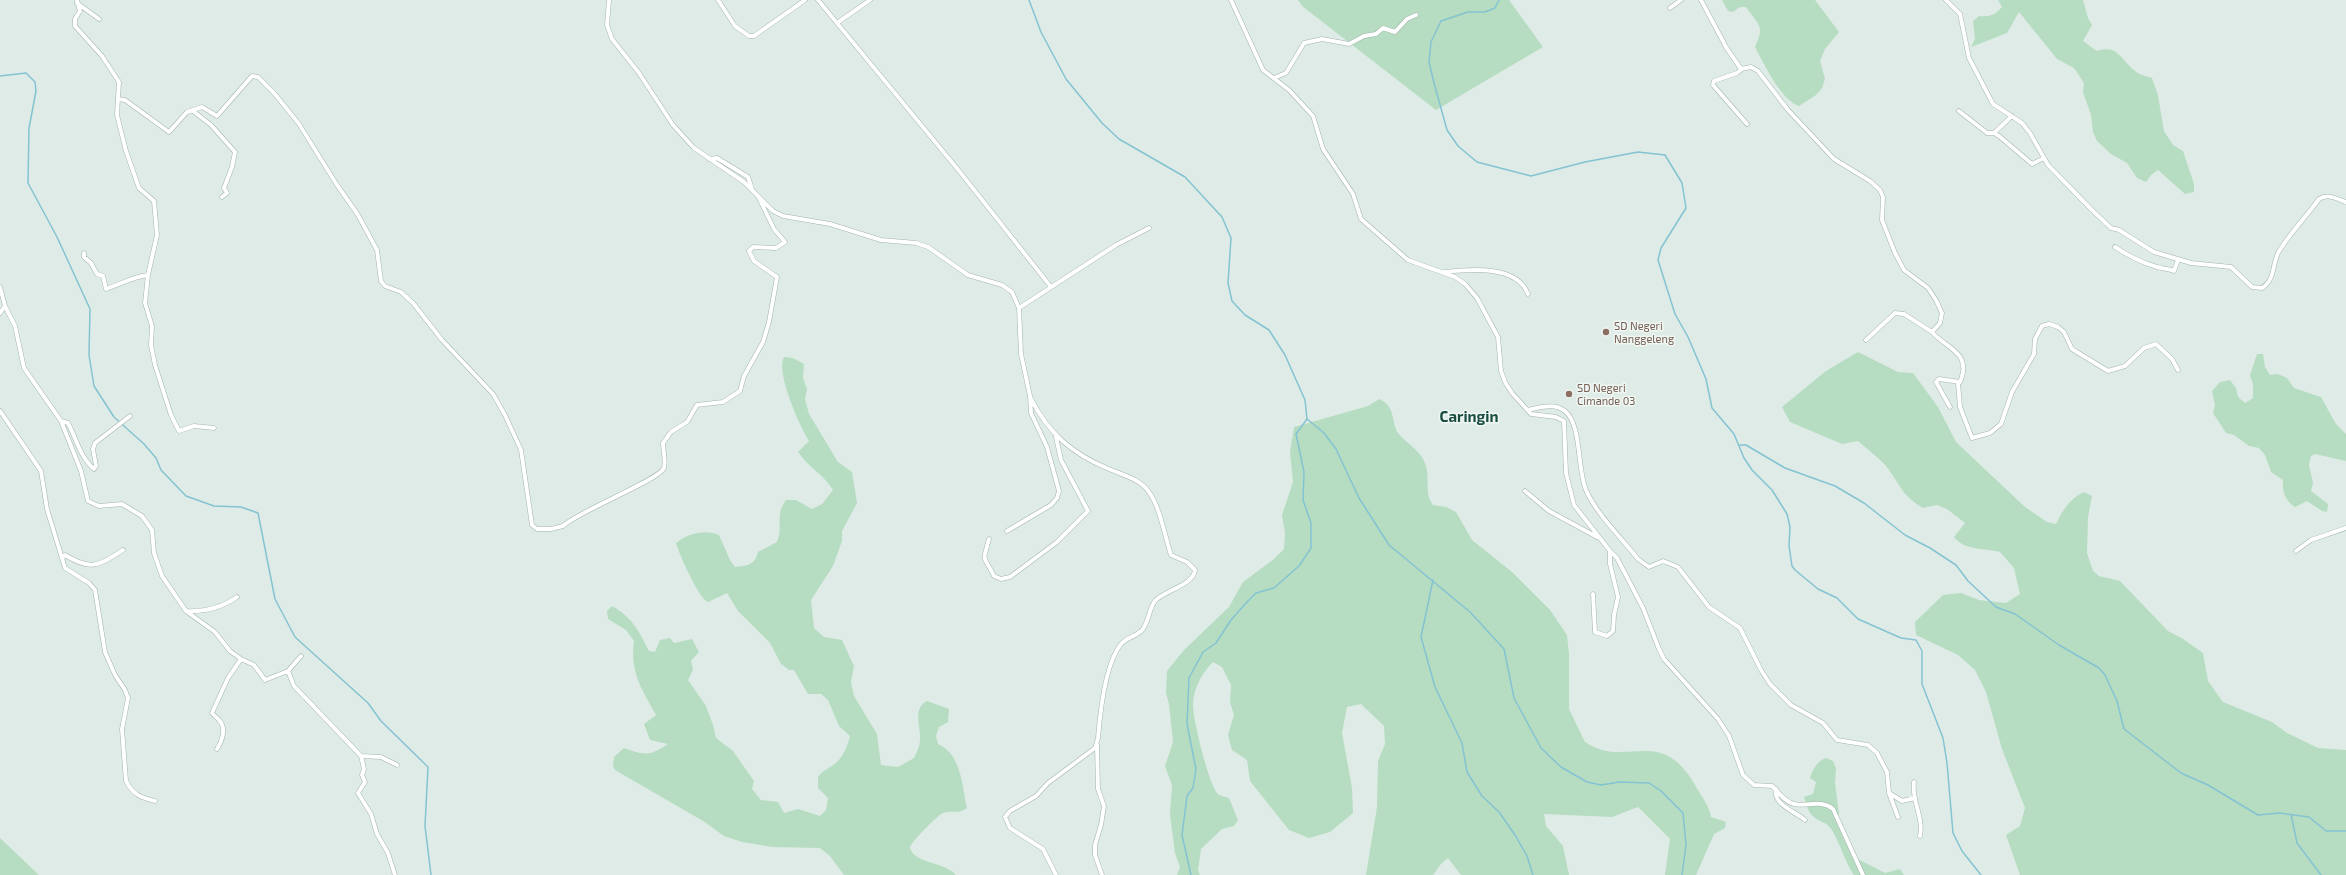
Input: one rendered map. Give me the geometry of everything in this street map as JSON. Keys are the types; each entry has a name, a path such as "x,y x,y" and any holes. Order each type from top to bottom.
{"street":[{"path":"609,0 607,25 612,39 639,73 673,125 694,148 752,189 767,206 783,216 830,224 881,240 916,243 928,247 968,275 1006,287 1015,297 1019,308 1022,364 1030,396 1030,413 1047,447 1058,485 1059,494 1046,509 1007,531"},
{"path":"718,0 735,26 749,36 754,36 805,0"},
{"path":"818,0 960,172 1051,287"},
{"path":"837,23 870,0"},
{"path":"1231,0 1260,66 1294,95 1313,116 1323,149 1353,194 1357,212 1366,224 1408,260 1445,272 1466,284 1483,307 1498,338 1501,371 1512,393 1527,410 1534,415 1556,417 1564,421 1568,485 1574,505 1598,537 1617,558 1624,569 1643,608 1659,649 1724,727 1743,775 1754,785 1760,787 1767,784 1776,789 1788,801 1794,804 1824,803 1833,809 1863,875"},
{"path":"1670,8 1681,0"},
{"path":"1701,0 1726,47 1742,69"},
{"path":"1946,0 1960,14 1969,58 1997,109 2012,116 2026,129 2058,178 2111,228 2119,230 2154,252 2178,260 2202,265 2231,267 2238,272 2246,282 2257,288 2264,287 2272,277 2275,261 2281,249 2318,199 2329,196 2346,202"},
{"path":"77,1 99,19"},
{"path":"77,1 80,11 75,19 74,26 102,56 119,82 117,118 136,184 142,192 152,199 155,204 157,235 148,275 145,297 152,326 153,355 171,415 179,432 194,426 214,428"},
{"path":"1274,78 1286,73 1304,44 1322,39 1350,44 1364,36 1376,34 1383,28 1395,32 1407,19 1416,15"},
{"path":"1747,124 1714,85 1714,81 1737,73 1742,69 1751,67 1758,71 1781,103 1834,159 1870,181 1880,190 1883,197 1882,220 1895,253 1904,270 1928,288 1942,312 1940,323 1932,332"},
{"path":"118,99 125,100 167,132 170,132 184,114 202,107 217,116 252,76 258,77 274,93 318,152 328,171 368,231 377,250 381,281 385,286 401,292 413,303 442,340 493,394 505,415 521,450 532,525 537,529 551,529 563,526 634,486 659,474 664,464 663,443 671,432 687,422 697,405 722,402 740,391 744,376 764,342 777,277 754,261 749,251 753,247 776,248 785,242 774,229 758,196"},
{"path":"194,111 211,126 235,152 232,167 224,188 228,193 222,197"},
{"path":"1959,111 1988,133 1994,133 2032,164 2044,158"},
{"path":"1994,133 2012,116"},
{"path":"1019,308 1116,245 1149,228"},
{"path":"2115,247 2148,265 2161,269 2167,268 2174,271 2178,260"},
{"path":"84,253 84,257 91,263 97,274 103,276 104,287 106,289 121,285 126,280 148,275"},
{"path":"1445,272 1467,269 1496,273 1520,281 1525,285 1528,294"},
{"path":"0,287 4,306 15,326 24,368 61,421 81,471 88,501 99,506 122,504 142,516 152,530 154,553 162,576 186,611 216,632 230,651 241,659 254,665 265,680 288,671 301,656"},
{"path":"0,313 4,306"},
{"path":"1866,340 1894,313 1904,314 1932,332 1942,342 1958,353 1962,373 1960,382 1958,383 1963,416 1972,438 1996,431 2001,424 2018,379 2030,364 2034,354 2035,339 2042,326 2049,324 2058,327 2064,332 2069,345 2075,351 2089,357 2108,371 2125,366 2144,348 2156,344 2172,359 2178,370"},
{"path":"1950,407 1936,382 1939,379 1958,383"},
{"path":"1030,396 1048,427 1056,437 1095,463 1129,476 1146,488 1153,499 1171,555 1190,564 1195,570 1193,575 1176,589 1157,599 1143,629 1123,642 1108,669 1097,745 1098,788 1104,806 1101,825 1095,844 1095,855 1102,875"},
{"path":"1527,410 1548,406 1556,407 1566,412 1571,419 1574,430 1586,490 1638,559 1649,567 1663,561 1678,567 1709,607 1740,628 1761,670 1770,684 1791,705 1823,723 1837,740 1862,743 1874,748 1887,772 1889,793 1898,817"},
{"path":"0,411 41,471 47,509 62,558 69,572 89,583 94,590 105,652 115,675 126,690 127,707 122,729 126,781 130,789 140,798 155,801"},
{"path":"61,421 68,423 73,437 87,462 94,469 96,466 94,444 130,416"},
{"path":"989,539 984,551 984,559 994,576 1001,579 1010,577 1057,542 1088,511 1061,460 1056,437"},
{"path":"1525,491 1549,511 1598,537"},
{"path":"2296,551 2298,547 2314,538 2346,528"},
{"path":"62,558 65,555 81,564 93,566 123,550"},
{"path":"1593,594 1595,632 1607,636 1612,631 1618,597 1610,564 1610,551"},
{"path":"186,611 209,610 222,606 237,597"},
{"path":"217,749 221,742 223,728 220,720 212,713 228,678 241,659"},
{"path":"288,671 294,686 362,756 364,769 362,775 365,782 358,793 371,814 377,834 388,854 395,875"},
{"path":"1056,875 1043,849 1010,828 1005,817 1010,811 1036,796 1048,783 1097,745"},
{"path":"362,756 381,757 397,765"},
{"path":"1914,782 1915,798 1920,817 1920,836"},
{"path":"1776,789 1776,797 1782,804 1805,820"},
{"path":"1889,793 1902,800 1915,798"}],"green space":[{"path":"1298,0 1509,0 1543,47 1436,110 1302,6"},
{"path":"1722,0 1815,0 1839,32 1825,49 1820,61 1825,79 1822,88 1816,95 1799,106 1786,97 1768,72 1755,47 1760,34 1757,22 1746,7 1740,7 1733,12 1728,11"},
{"path":"1998,0 2083,0 2088,18 2092,25 2083,41 2097,51 2104,49 2115,51 2130,67 2141,74 2152,78 2158,95 2164,131 2173,145 2183,151 2194,184 2194,192 2185,194 2158,170 2151,175 2146,182 2137,178 2127,163 2111,154 2097,141 2093,132 2091,115 2083,92 2084,83 2074,68 2057,59 2019,12 2007,33 1971,47 1975,39 1973,21 1979,16 1989,16 1997,12 2002,7"},
{"path":"1858,352 1898,372 1913,373 1938,407 1956,442 2025,507 2047,522 2056,524 2067,505 2074,498 2084,492 2092,496 2088,517 2087,553 2093,571 2099,576 2120,581 2168,631 2183,639 2203,653 2208,681 2223,702 2272,722 2287,733 2318,748 2346,750 2346,875 2020,875 2006,835 2020,826 2025,808 2002,749 1986,692 1975,670 1958,655 1916,635 1915,622 1943,595 1961,593 1979,600 2006,603 2020,594 2014,568 2000,552 1969,547 1958,542 1954,537 1965,523 1947,509 1937,505 1923,508 1916,503 1905,494 1886,466 1858,441 1842,444 1790,422 1782,407 1826,371"},
{"path":"2257,354 2263,354 2265,367 2270,375 2278,374 2287,378 2294,388 2321,397 2336,424 2346,434 2346,461 2315,454 2311,456 2309,465 2313,483 2311,491 2328,504 2327,512 2322,511 2307,501 2295,507 2292,505 2285,495 2283,480 2271,472 2265,455 2259,448 2249,446 2234,435 2226,433 2213,413 2215,405 2212,391 2220,382 2230,380 2236,388 2238,397 2245,403 2253,398 2253,384 2250,375"},
{"path":"784,357 793,358 804,364 803,378 807,389 805,399 809,414 838,462 852,472 857,503 842,531 842,541 833,566 811,600 814,628 824,637 842,640 854,666 851,682 854,696 877,734 881,765 898,767 914,758 919,744 920,734 918,713 922,704 927,701 949,709 948,722 939,727 936,736 938,744 946,749 952,756 960,772 967,808 962,811 946,812 940,815 920,834 910,847 912,853 917,857 951,870 956,875 844,875 830,856 820,848 773,847 742,842 724,836 703,821 615,770 613,766 614,757 624,748 646,754 656,751 668,744 650,740 644,724 656,715 641,688 635,671 633,652 634,641 626,630 608,619 607,611 612,606 630,620 649,651 655,652 660,640 670,638 674,643 692,639 699,652 691,661 693,670 688,680 706,706 716,738 733,751 754,781 752,789 761,800 778,802 784,813 798,809 820,816 826,810 828,798 818,788 818,777 841,758 847,747 850,736 839,726 828,700 821,694 808,694 794,670 789,670 781,664 770,643 738,611 727,593 708,602 704,599 690,576 676,543 691,534 702,532 714,533 719,535 730,560 735,567 750,564 755,560 758,552 777,542 780,531 782,506 786,500 796,500 812,509 822,504 833,490 798,452 809,441 800,424 786,386 782,364"},
{"path":"1379,399 1391,410 1398,433 1418,452 1424,461 1427,471 1429,496 1433,505 1446,507 1456,512 1472,540 1512,572 1550,610 1567,635 1569,654 1569,709 1585,742 1600,749 1615,752 1656,752 1669,756 1682,767 1695,785 1707,805 1711,817 1726,822 1725,828 1714,834 1696,875 1665,875 1670,839 1638,807 1612,817 1544,814 1546,826 1563,846 1569,875 1461,875 1448,858 1441,864 1433,875 1366,875 1377,807 1378,761 1385,744 1384,726 1361,704 1347,707 1342,733 1352,788 1353,813 1330,832 1309,838 1289,830 1250,781 1247,760 1232,750 1228,735 1234,715 1230,702 1231,685 1222,667 1213,662 1205,671 1197,686 1193,703 1193,711 1206,765 1214,788 1218,794 1229,798 1238,820 1234,826 1222,829 1201,849 1198,870 1200,875 1177,875 1180,867 1175,853 1170,815 1172,785 1165,766 1173,742 1169,704 1166,693 1167,671 1184,650 1229,607 1243,582 1274,559 1284,549 1285,533 1282,515 1293,482 1290,452 1294,427 1368,406"},
{"path":"1826,758 1833,761 1836,768 1835,783 1839,814 1837,822 1852,856 1885,873 1900,869 1904,875 1854,875 1831,828 1810,813 1804,797 1813,794 1816,782 1810,778 1811,775 1818,763"},
{"path":"0,838 39,875 0,875"}],"waterway":[{"path":"1029,0 1041,32 1066,79 1102,123 1119,139 1185,177 1222,217 1231,238 1228,283 1232,301 1245,315 1269,330 1285,355 1305,400 1307,419 1324,433 1336,449 1359,498 1389,545 1470,612 1504,649 1514,698 1541,748 1561,767 1587,782 1601,785 1619,782 1649,783 1661,791 1683,813 1686,845 1682,875"},
{"path":"1499,0 1495,8 1485,12 1468,12 1441,21 1431,42 1429,62 1447,130 1458,146 1477,162 1531,176 1585,162 1638,152 1665,155 1682,183 1686,208 1661,248 1658,260 1675,314 1688,337 1706,379 1712,408 1734,434 1744,458 1752,470 1772,490 1787,514 1790,527 1789,546 1792,566 1795,570 1818,589 1837,598 1858,619 1901,638 1916,640 1922,651 1922,684 1943,738 1947,763 1953,833 1962,851 1981,875"},
{"path":"0,76 26,73 35,82 36,91 29,128 28,183 57,237 90,309 89,355 94,386 114,417 144,444 156,458 161,470 186,496 214,506 241,507 258,513 275,599 295,637 368,703 381,721 428,767 425,826 431,875"},
{"path":"1191,875 1182,835 1187,796 1193,788 1196,769 1187,724 1189,678 1203,652 1216,643 1231,620 1247,602 1256,593 1274,588 1299,566 1311,548 1311,523 1303,500 1304,472 1296,434 1307,419"},
{"path":"1740,445 1746,445 1785,468 1835,486 1864,503 1905,535 1930,548 1956,565 1968,581 1996,607 2015,614 2059,645 2099,668 2105,675 2117,701 2124,729 2181,773 2208,785 2258,815 2279,813 2309,817 2326,831 2346,831"},
{"path":"1433,580 1421,637 1435,687 1462,743 1467,772 1482,796 1499,812 1515,835 1527,856 1533,875"},
{"path":"2291,814 2297,843 2321,875"}],"place":[{"name":"SD Negeri Nanggeleng","path":"1606,332"},
{"name":"SD Negeri Cimande 03","path":"1569,394"}],"district":[{"name":"Caringin","path":"1469,417"}]}
